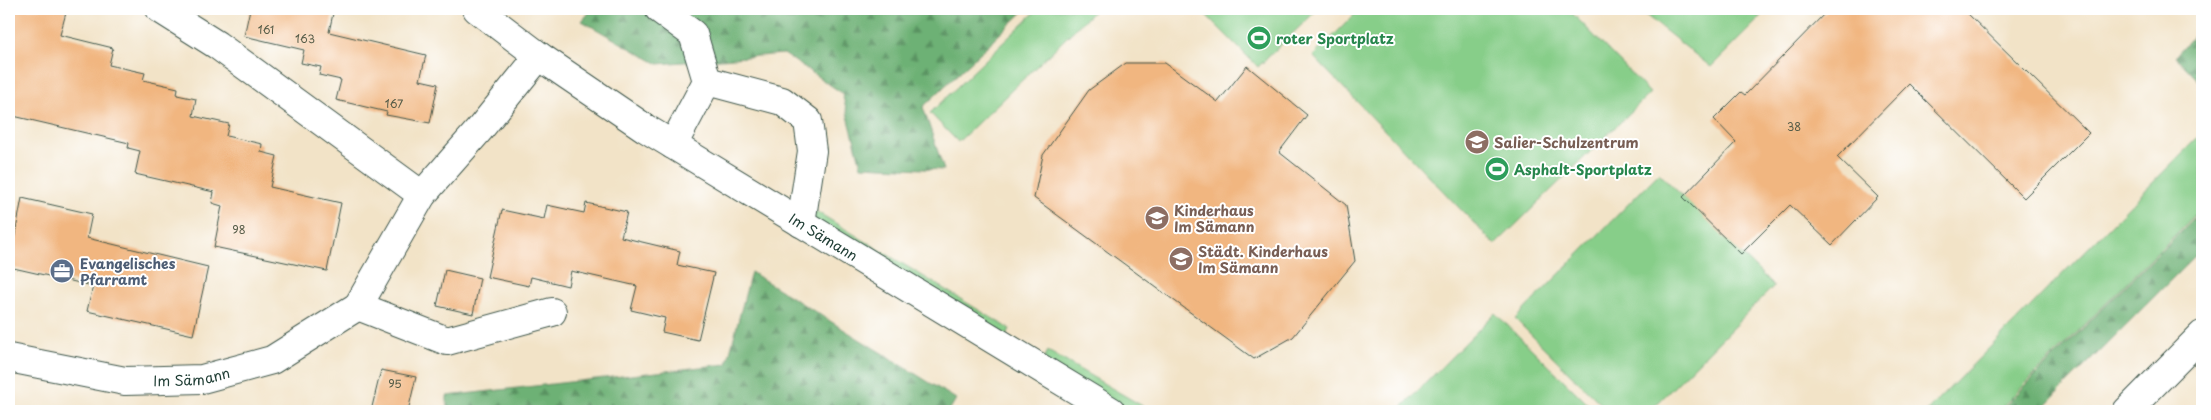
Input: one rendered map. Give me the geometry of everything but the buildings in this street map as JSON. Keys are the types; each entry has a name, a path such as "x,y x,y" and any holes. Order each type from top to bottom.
{"street":[{"path":"160,9 217,45 422,195"},
{"name":"Im Sämann","path":"477,9 539,56 673,145 1112,411"},
{"path":"659,9 693,34 706,81 673,145"},
{"name":"Im Sämann","path":"9,358 125,381 202,379 272,360 358,306 422,195 480,129 539,56"},
{"path":"706,81 782,101 808,121 812,151 801,223"},
{"path":"358,306 447,341 552,312"},
{"path":"2127,411 2202,335"}],"green space":[{"path":"592,9 1026,9 923,107 944,170 861,166 842,93 784,54 658,64 582,21"},
{"path":"1038,9 1096,9 958,142 930,113"},
{"name":"roter Sportplatz","path":"1200,9 1318,9 1258,67"},
{"name":"Asphalt-Sportplatz","path":"1360,9 1568,9 1650,93 1495,245 1313,56"},
{"path":"1638,9 1769,9 1711,67"},
{"path":"2202,27 2202,84 2175,56"},
{"path":"2202,133 2202,208 1998,411 1927,411"},
{"path":"1659,173 1774,286 1650,411 1608,411 1515,319"},
{"path":"809,207 1010,329 1004,340 806,218"},
{"path":"2202,210 2202,249 2040,411 2000,411"},
{"path":"751,272 956,399 949,411 447,411 447,396 727,364"},
{"path":"1495,313 1595,411 1398,411"},
{"path":"1048,351 1151,411 1128,411 1042,362"}],"place":[{"name":"roter Sportplatz","path":"1259,38"},
{"name":"Salier-Schulzentrum","path":"1477,142"},
{"name":"Asphalt-Sportplatz","path":"1497,169"},
{"name":"Kinderhaus Im Sämann","path":"1157,218"},
{"name":"Städt. Kinderhaus Im Sämann","path":"1181,259"},
{"name":"Evangelisches Pfarramt","path":"62,271"}]}
